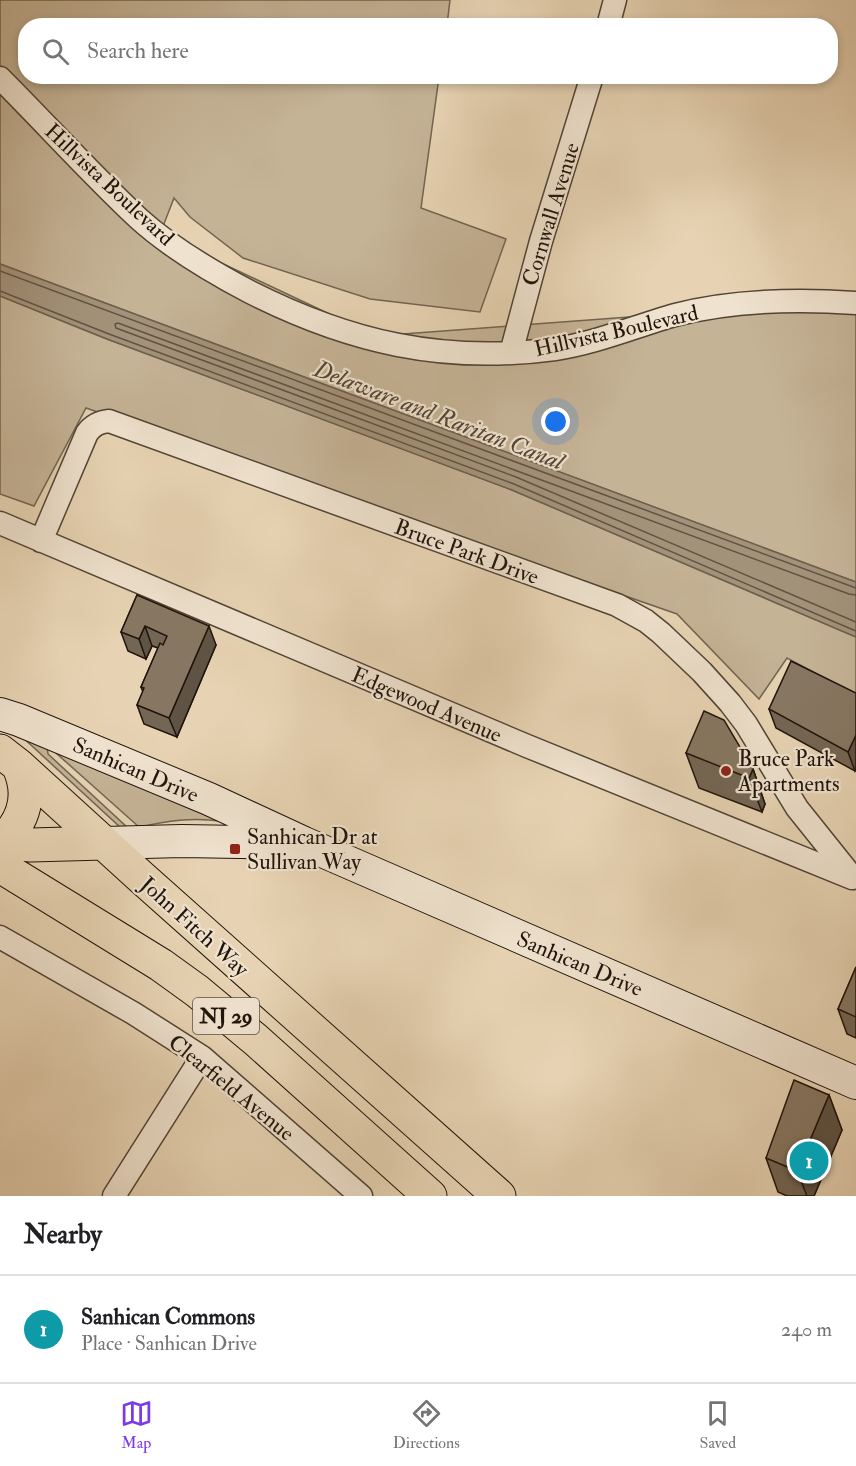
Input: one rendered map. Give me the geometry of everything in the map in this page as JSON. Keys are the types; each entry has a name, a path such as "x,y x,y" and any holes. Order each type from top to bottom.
{"highway":[{"name":"John Fitch Way","path":"9,758 499,1196"},
{"path":"0,850 14,831 26,799 25,778 9,758"},
{"path":"0,850 31,846 104,843"},
{"name":"John Fitch Way","path":"0,850 197,991 256,1040 430,1196"}],"main road":[{"name":"Sanhican Drive","path":"0,714 209,799 304,843 856,1083"},
{"name":"Sanhican Drive","path":"104,843 182,841 304,843"}],"street":[{"path":"610,18 615,0"},
{"name":"Hillvista Boulevard","path":"0,78 139,219 185,255 225,279 285,309 358,337 390,345 435,351 471,354 511,353 557,348 715,306 776,302 856,303"},
{"name":"Cornwall Avenue","path":"511,353 541,241 590,84"},
{"name":"Bruce Park Drive","path":"41,541 87,434 100,422 109,421 617,605 646,621 661,633 702,672 730,703 746,724 797,808 854,879"},
{"name":"Edgewood Avenue","path":"0,523 527,746 854,879"},
{"name":"Clearfield Avenue","path":"0,937 133,1013 202,1057 362,1196"},
{"path":"114,1196 202,1057"}],"shaded area":[{"path":"0,0 450,0 448,18 18,18 18,84 438,84 421,208 506,239 480,312 370,299 243,258 190,217 174,198 160,234 376,336 856,300 856,582 0,264"},
{"path":"0,296 107,339 512,490 856,637 856,695 787,658 759,699 677,614 86,408 34,506 0,494"},
{"path":"19,734 47,746 48,754 129,829 120,827"},
{"path":"59,751 220,821 180,820 139,827 56,753"}],"water":[{"path":"0,264 856,582 856,637 512,490 107,339 0,296"}],"building":[{"path":"137,595 209,626 169,718 137,705 144,688 141,687 160,643 163,645 167,636 145,626 139,639 121,632"},
{"path":"791,661 856,693 856,735 848,752 769,709"},
{"path":"704,711 724,720 753,769 749,778 686,753"},
{"path":"856,967 856,1017 838,1009"},
{"path":"794,1080 829,1095 797,1171 766,1158"}],"place":[{"name":"Bruce Park Apartments","path":"726,771"},
{"name":"Sanhican Dr at Sullivan Way","path":"235,849"},
{"name":"Sanhican Commons","path":"809,1161"}],"water label":[{"name":"Delaware and Raritan Canal","path":"439,415"}]}
